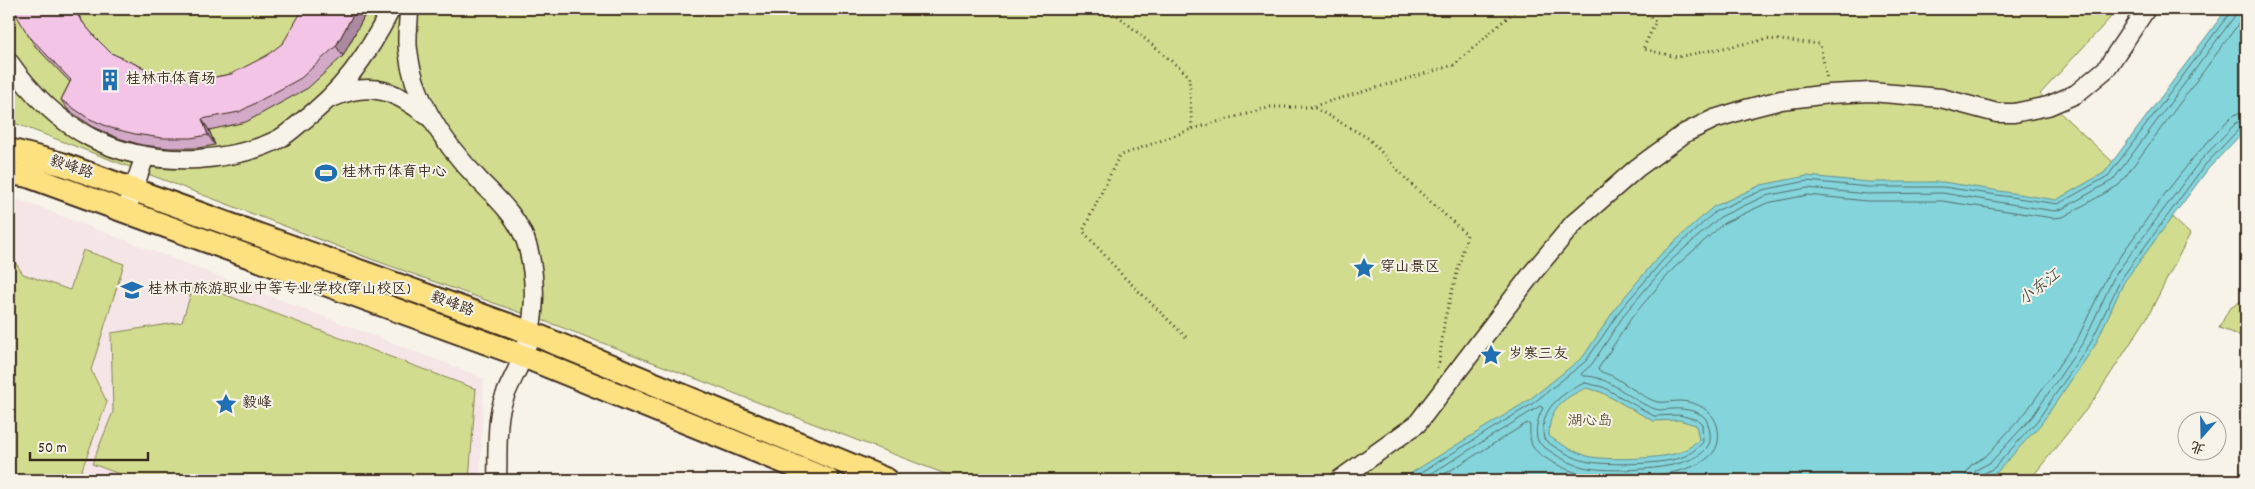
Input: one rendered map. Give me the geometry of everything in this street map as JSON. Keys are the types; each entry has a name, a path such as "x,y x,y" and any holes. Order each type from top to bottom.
{"main road":[{"name":"毅峰路","path":"9,150 62,164 531,333 887,480"},
{"name":"毅峰路","path":"9,173 28,176 523,356 828,480"}],"street":[{"path":"9,62 44,103 78,130 104,143 145,156 174,160 220,158 258,148 280,139 331,98 346,83 359,64 391,9"},
{"path":"410,9 407,48 412,76 433,120 448,145 502,204 520,228 528,246 533,270 534,292 531,333 501,408 497,480"},
{"path":"1339,480 1417,424 1534,271 1574,223 1685,132 1714,119 1781,100 1829,94 1871,92 1941,98 1997,113 2014,113 2048,106 2076,94 2106,69 2146,9"},
{"path":"331,98 347,91 381,90 407,100 433,120"},
{"path":"125,212 145,156"}],"path":[{"path":"1110,9 1189,76 1192,129"},
{"path":"1186,337 1124,277 1083,231 1119,156 1192,129 1272,107 1314,107 1454,65 1517,9"},
{"path":"1638,9 1656,21 1642,49 1678,57 1769,39 1820,44 1829,94"},
{"path":"1314,107 1368,138 1411,184 1467,235 1446,318 1437,376"}],"shaded area":[{"name":"桂林市旅游职业中等专业学校(穿山校区)","path":"9,198 28,203 484,378 480,480 9,480"}],"green space":[{"name":"穿山景区","path":"9,9 2116,9 2112,16 2040,94 2190,234 2148,316 2093,401 2033,476 2026,480 961,480 558,326 371,259 9,121"},
{"path":"83,250 124,264 91,370 107,402 78,480 9,480 9,342 13,325 9,302 9,253 23,274 70,290"},
{"path":"194,283 476,389 469,480 136,480 92,464 113,412 111,333 182,322"},
{"path":"2246,294 2246,385 2241,365 2241,336 2219,328 2229,309 2241,301"}],"water":[{"name":"小东江","path":"2227,9 2246,9 2246,129 2208,169 2124,282 2094,347 2041,424 1997,472 1980,480 1400,480 1529,400 1583,357 1617,306 1660,255 1713,207 1761,185 1807,176 1868,182 1943,182 2056,200 2104,173","holes":["1586,388 1601,392 1653,421 1679,420 1696,425 1699,440 1687,449 1664,456 1595,458 1572,450 1549,436 1551,418 1558,406 1570,396"]}],"building":[{"name":"桂林市体育场","path":"13,9 74,9 95,37 111,53 155,73 177,79 205,79 231,74 266,56 283,43 303,9 356,9 336,46 301,78 239,112 202,119 208,135 191,138 162,138 111,128 88,118 61,100 71,80 28,35"}],"place":[{"name":"桂林市体育场","path":"110,80"},
{"name":"桂林市体育中心","path":"326,173"},
{"name":"穿山景区","path":"1364,268"},
{"name":"桂林市旅游职业中等专业学校(穿山校区)","path":"132,290"},
{"name":"岁寒三友","path":"1491,355"},
{"name":"毅峰","path":"226,404"}],"park label":[{"name":"湖心岛","path":"1590,422"}]}
